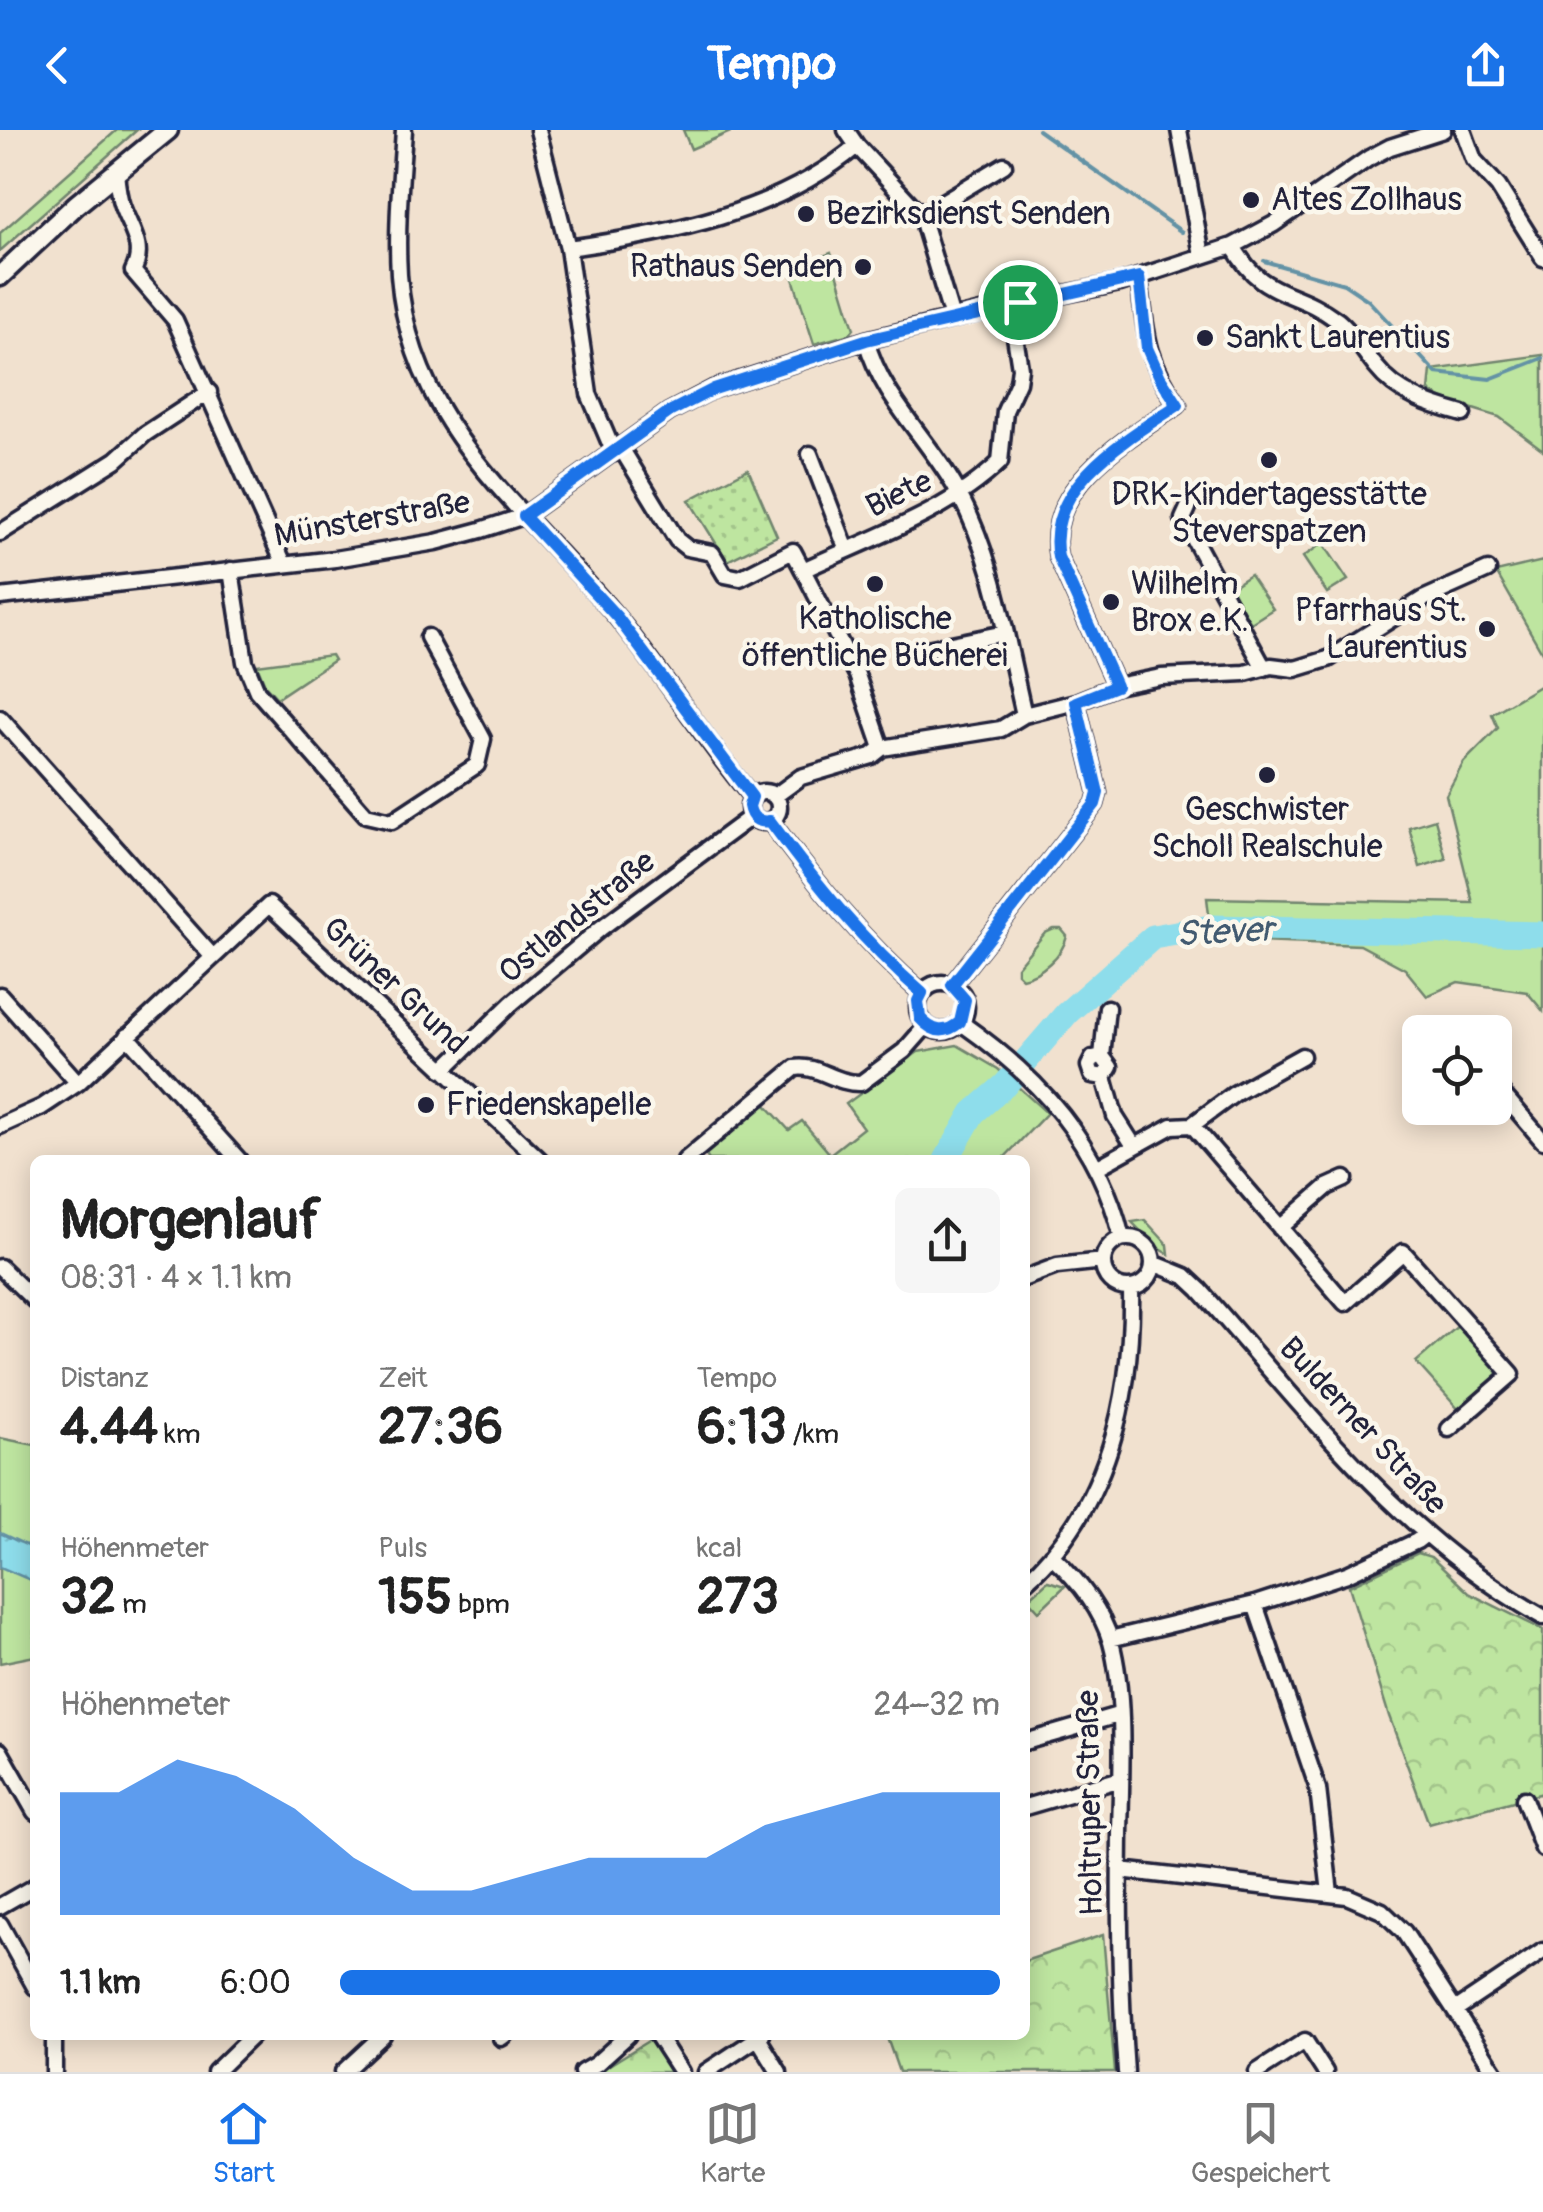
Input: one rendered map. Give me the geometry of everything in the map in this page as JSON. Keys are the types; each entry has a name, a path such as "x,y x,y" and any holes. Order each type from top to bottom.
{"main road":[{"path":"0,276 168,130"}],"street":[{"path":"404,130 399,186 399,276 414,350 426,385 450,428 617,617 752,797"},
{"path":"538,130 568,248 589,394 618,450 677,540 687,548 712,553 725,575 740,578 793,551 858,675 882,748"},
{"path":"846,130 922,214 952,318"},
{"path":"1179,130 1202,255"},
{"name":"Münsterstraße","path":"0,597 408,548 524,516 669,412 714,389 866,340 1139,277 1233,246 1274,224 1369,158 1400,143 1443,130"},
{"path":"1464,130 1474,160 1498,186 1543,258"},
{"path":"568,248 672,230 751,206 822,172 857,146"},
{"path":"922,214 1004,165"},
{"path":"116,172 120,200 138,244 140,258 133,271 175,320 284,564"},
{"path":"1233,246 1260,282 1317,307 1338,321 1395,386 1429,404 1463,414"},
{"path":"1116,686 1058,557 1055,541 1062,511 1091,472 1128,439 1178,405 1147,348 1139,277"},
{"name":"Biete","path":"810,454 847,550 959,495 1000,462 1004,411 1018,382 1020,368 1010,304"},
{"path":"866,340 883,384 959,495 985,554 1024,714"},
{"path":"0,533 116,460 146,434 209,392"},
{"path":"1188,508 1183,519 1268,667"},
{"path":"803,570 847,550"},
{"path":"230,570 246,662 257,690 366,815 392,821 477,765 484,740 428,637"},
{"path":"775,796 801,778 872,756 882,748 1001,730 1024,714 1076,702 1116,686 1161,676 1244,673 1268,667 1295,670 1328,658 1423,598 1488,570"},
{"path":"922,650 1004,633"},
{"path":"952,985 1095,804 1098,793 1076,702"},
{"path":"0,718 212,956"},
{"path":"752,797 766,792 775,796 780,807 770,821"},
{"path":"752,797 752,816 770,821"},
{"name":"Ostlandstraße","path":"444,1070 512,1003 601,928 752,816"},
{"path":"770,821 820,890 876,952 922,993"},
{"name":"Grüner Grund","path":"0,1126 42,1107 78,1083 269,904 535,1155"},
{"path":"936,983 952,985 965,1000 960,1022 944,1031 926,1026 918,1010 922,993 936,983"},
{"path":"0,995 78,1083"},
{"path":"1107,1008 1102,1056 1110,1067 1104,1077 1115,1116 1134,1146"},
{"path":"960,1022 1003,1054 1065,1118 1098,1167 1122,1238"},
{"path":"691,1155 795,1068 808,1066 838,1081 861,1082 904,1051 926,1026"},
{"path":"127,1036 234,1155"},
{"path":"1098,1167 1172,1126 1192,1125 1234,1094 1302,1056"},
{"path":"1512,1105 1543,1142"},
{"path":"1192,1125 1345,1303 1403,1252 1512,1374 1449,1430"},
{"path":"1280,1228 1326,1187 1345,1179"},
{"path":"1122,1238 1143,1243 1153,1263 1145,1281 1132,1288 1110,1280 1103,1261 1108,1248 1122,1238"},
{"path":"1030,1276 1057,1266 1103,1261"},
{"name":"Bulderner Straße","path":"1153,1263 1185,1276 1200,1290 1336,1444 1426,1534 1490,1584 1543,1616"},
{"path":"0,1267 30,1296"},
{"path":"1030,1577 1090,1498 1119,1420 1131,1347 1132,1288"},
{"path":"1110,1639 1255,1604 1347,1574 1426,1534"},
{"name":"Holtruper Straße","path":"1050,1555 1086,1593 1110,1639 1116,1667 1121,1778 1118,1920 1126,2072"},
{"path":"1255,1604 1318,1789 1330,1893"},
{"path":"1030,1741 1118,1715"},
{"path":"0,1751 30,1803"},
{"path":"1030,1805 1121,1778"},
{"path":"1524,1798 1543,1849"},
{"path":"1120,1870 1330,1893 1366,1901 1394,1920 1496,2072"},
{"path":"0,1906 30,1889"},
{"path":"0,1924 30,1977"},
{"path":"1455,2010 1543,1952"},
{"path":"54,2040 54,2072"},
{"path":"215,2072 248,2040"},
{"path":"343,2072 378,2040"},
{"path":"582,2072 622,2040"},
{"path":"659,2040 681,2072"},
{"path":"706,2072 754,2040"},
{"path":"762,2040 779,2072"},
{"path":"1258,2072 1304,2041 1325,2072"}],"green space":[{"path":"117,130 137,130 0,251 0,233"},
{"path":"683,130 735,130 691,149"},
{"path":"831,253 854,329 850,334 814,344 790,269"},
{"path":"1543,355 1543,450 1499,417 1447,401 1429,391 1431,370"},
{"path":"748,469 777,536 727,561 689,500"},
{"path":"1323,543 1348,580 1327,593 1303,557"},
{"path":"1543,561 1543,654 1496,572"},
{"path":"1250,575 1273,609 1251,623 1228,589"},
{"path":"331,655 334,660 277,698 265,685 257,665"},
{"path":"1543,684 1543,1011 1527,992 1458,982 1427,996 1405,969 1360,945 1257,941 1211,931 1207,898 1473,903 1446,795 1464,762 1498,728 1492,714"},
{"path":"1435,819 1446,859 1420,867 1409,827"},
{"path":"1061,929 1067,936 1061,950 1043,968 1022,978 1017,967 1045,933"},
{"path":"957,1045 998,1069 1047,1113 1007,1155 705,1155 704,1153 765,1104 789,1130 802,1121 830,1154 863,1128 846,1104 918,1052"},
{"path":"1145,1220 1168,1245 1169,1254 1155,1246 1132,1222"},
{"path":"1459,1325 1503,1374 1460,1411 1416,1362"},
{"path":"0,1438 30,1444 30,1657 0,1663"},
{"path":"1418,1553 1431,1557 1469,1593 1543,1630 1543,1793 1429,1824 1389,1716 1349,1586"},
{"path":"1048,1581 1065,1586 1039,1611 1030,1597"},
{"path":"1103,1935 1115,2072 899,2072 888,2040 1030,2040 1030,1959"},
{"path":"654,2040 670,2072 598,2072"}],"water":[{"path":"0,1533 30,1547 30,1580 0,1567"}],"waterway":[{"path":"1038,130 1182,232"},
{"path":"1264,261 1344,284 1368,300 1436,373 1490,379 1543,358"},
{"name":"Stever","path":"949,1155 973,1113 1005,1085 1067,1013 1153,937 1211,927 1543,934"}],"place":[{"name":"Altes Zollhaus","path":"1251,200"},
{"name":"Bezirksdienst Senden","path":"806,214"},
{"name":"Rathaus Senden","path":"863,267"},
{"name":"Sankt Laurentius","path":"1205,338"},
{"name":"DRK-Kindertagesstätte Steverspatzen","path":"1269,460"},
{"name":"Katholische öffentliche Bücherei","path":"875,584"},
{"name":"Wilhelm Brox e.K.","path":"1111,602"},
{"name":"Pfarrhaus St. Laurentius","path":"1487,629"},
{"name":"Geschwister Scholl Realschule","path":"1267,775"},
{"name":"Friedenskapelle","path":"426,1105"}],"route":[{"path":"1139,277 1147,348 1178,405 1100,462 1062,511 1055,541 1058,557 1116,686 1076,702 1098,793 1089,816 952,985 965,1000 960,1022 944,1031 934,1030 920,1018 918,1001 922,993 876,952 820,890 770,821 752,816 752,797 617,617 524,516 669,412 714,389 866,340 1020,302 1139,277"}]}
